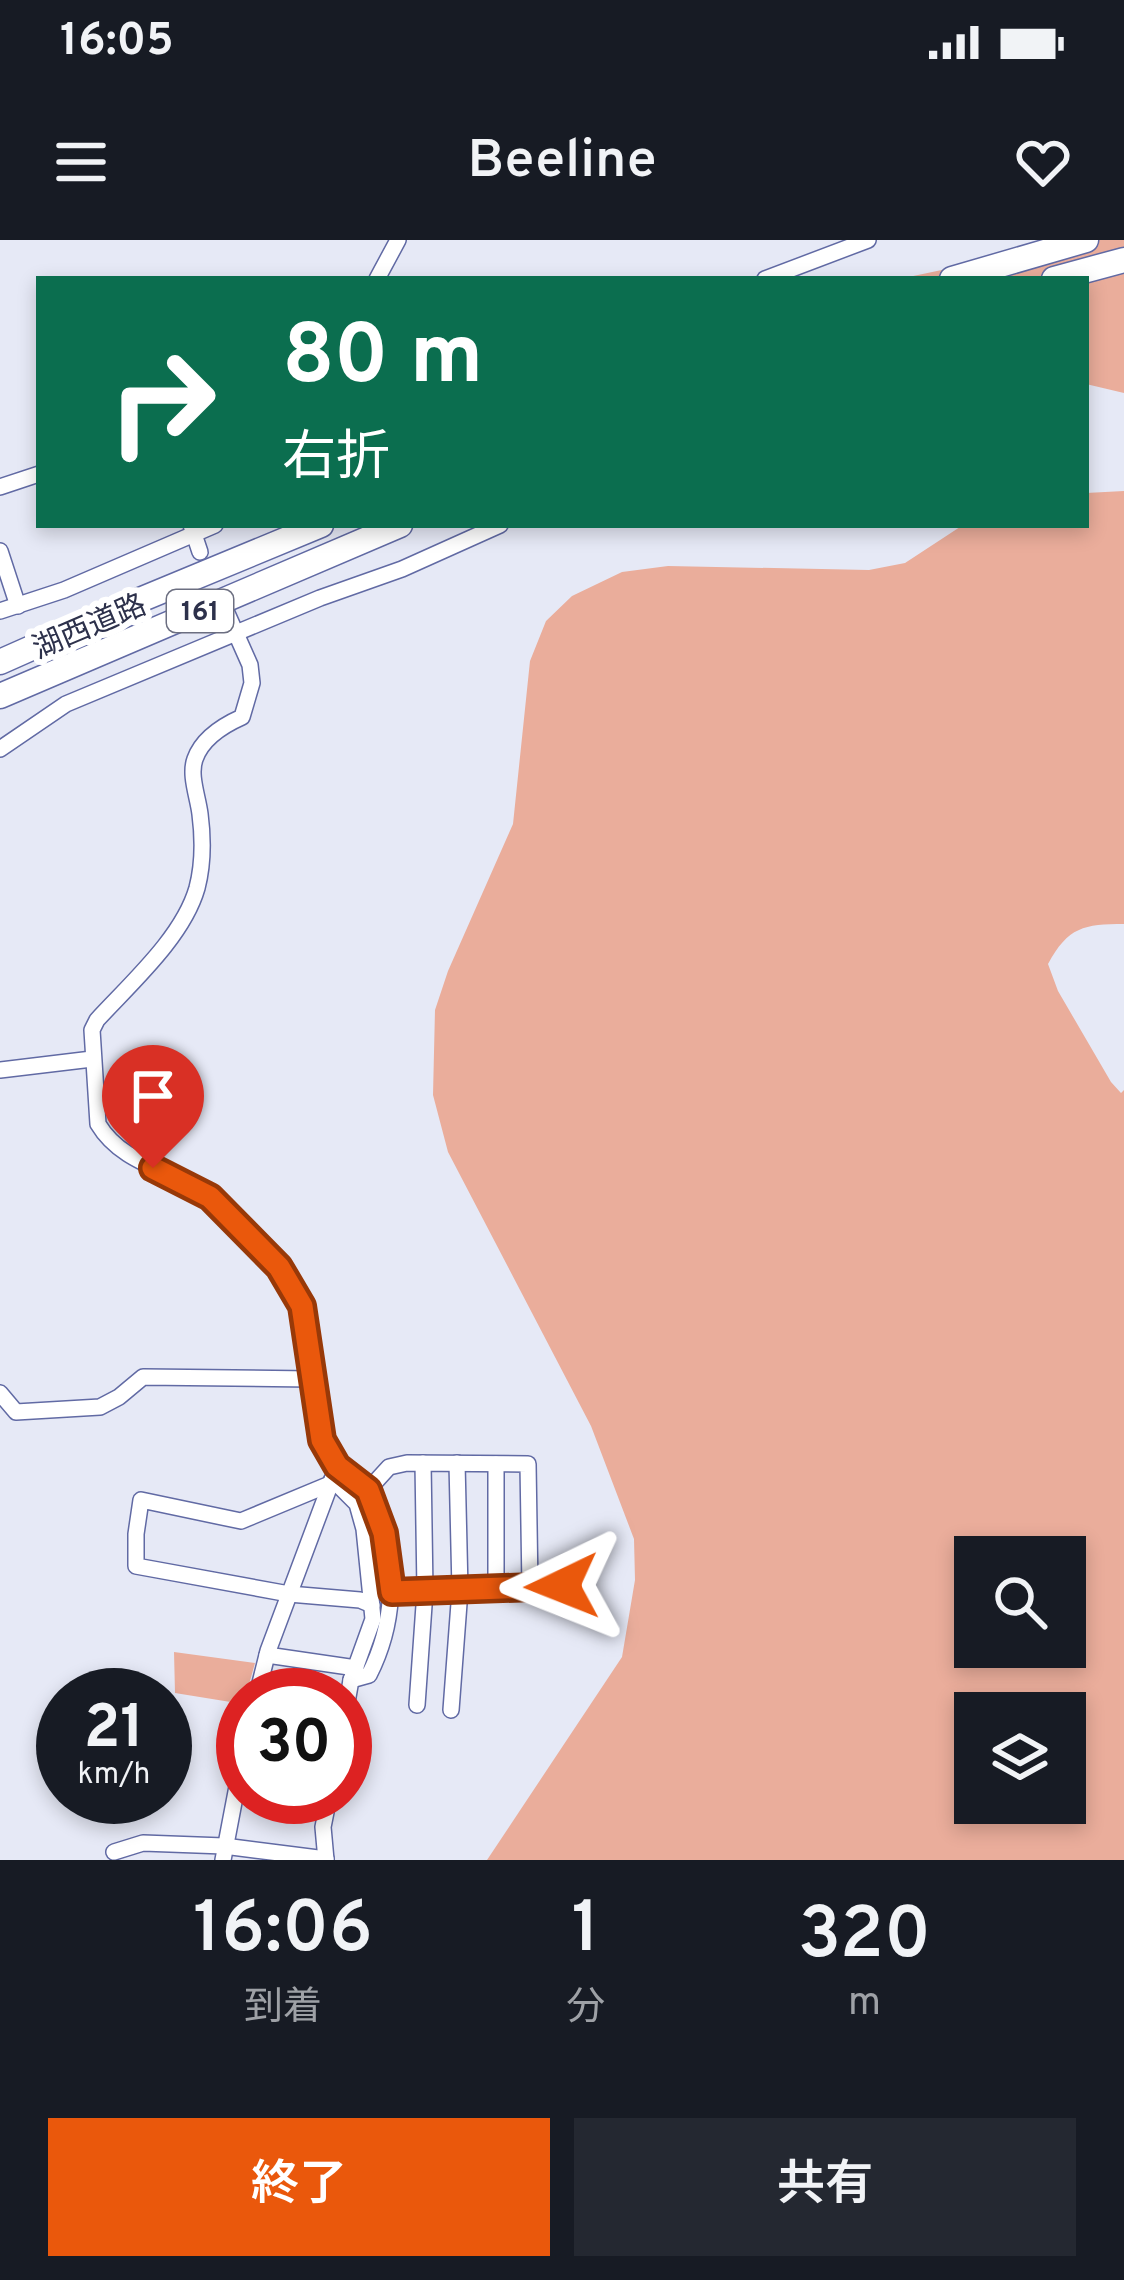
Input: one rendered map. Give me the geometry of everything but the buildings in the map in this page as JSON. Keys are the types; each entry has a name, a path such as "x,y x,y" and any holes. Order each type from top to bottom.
{"highway":[{"path":"962,276 1086,240"},
{"path":"1065,276 1124,260"},
{"name":"湖西道路","path":"0,662 314,528"},
{"name":"湖西道路","path":"0,696 393,528"}],"street":[{"path":"379,276 398,240"},
{"path":"773,276 868,240"},
{"path":"0,487 36,475"},
{"path":"0,749 67,704 493,528"},
{"path":"0,611 194,538"},
{"path":"0,551 18,606"},
{"path":"226,611 250,665 252,683 242,717 224,725 193,762 201,818 197,889 182,920 151,962 92,1030 98,1124 124,1153 210,1197 279,1267 302,1306 322,1440 333,1476 357,1504 361,1516 373,1619 356,1668"},
{"path":"0,1070 92,1059"},
{"path":"0,1393 16,1412 100,1407 143,1377 312,1379"},
{"path":"368,1490 389,1467 407,1462 528,1464 530,1587"},
{"path":"417,1705 425,1591 423,1463"},
{"path":"451,1710 460,1590 457,1463"},
{"path":"496,1464 496,1588"},
{"path":"264,1668 333,1476"},
{"path":"372,1605 136,1566 141,1500 241,1520 333,1476 368,1490 384,1533 392,1592 390,1621 372,1669"},
{"path":"392,1592 562,1586"},
{"path":"267,1655 327,1668"},
{"path":"114,1852 142,1843 326,1860 324,1824"}],"shaded area":[{"path":"1084,240 1124,240 1124,393 1089,385 1089,276 913,276"},
{"path":"1124,491 1124,924 1079,930 1063,942 1048,964 1058,991 1111,1082 1121,1093 1124,1090 1124,1860 487,1860 622,1657 635,1580 634,1539 591,1426 448,1152 433,1095 435,1010 513,824 530,661 546,621 572,596 622,572 668,566 869,570 905,563 958,528 1089,528 1089,493"},
{"path":"174,1652 255,1663 254,1668 216,1668 216,1700 192,1696 192,1668 174,1668"}],"route":[{"path":"153,1168 210,1197 279,1267 302,1306 322,1440 337,1466 368,1490 384,1533 392,1592 562,1586"}]}
